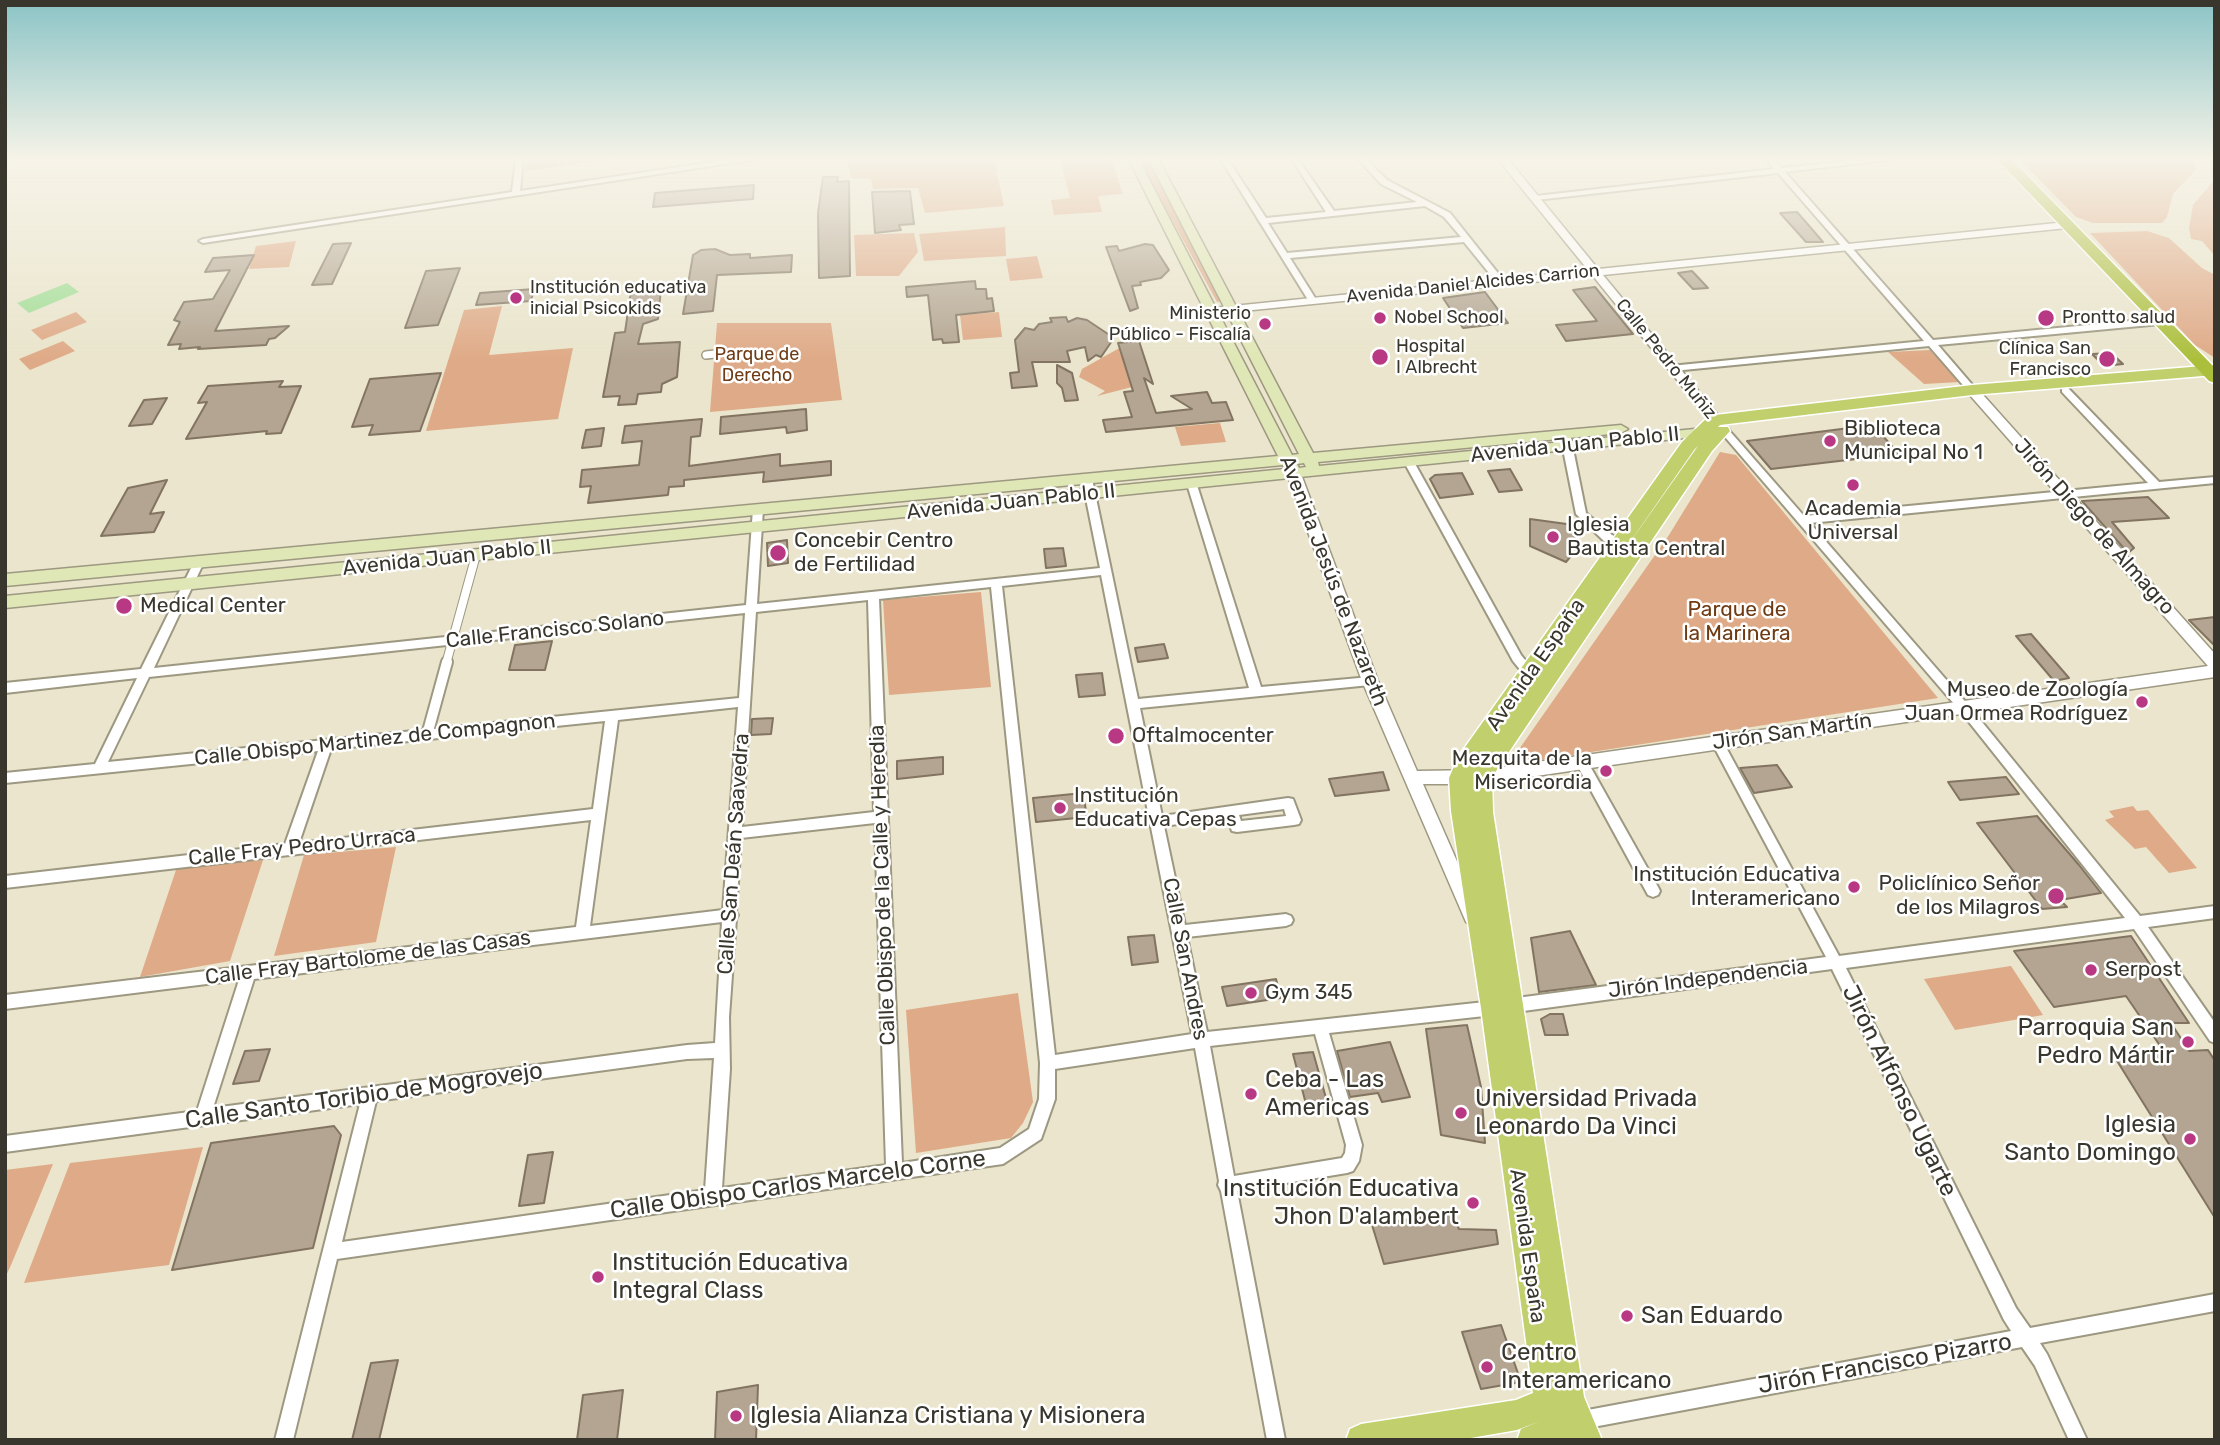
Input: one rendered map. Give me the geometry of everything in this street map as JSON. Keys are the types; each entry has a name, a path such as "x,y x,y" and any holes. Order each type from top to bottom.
{"highway":[{"path":"2061,226 2082,252 2101,260 2213,374"}],"main road":[{"name":"Avenida Jesús de Nazareth","path":"1168,225 1291,467"},
{"name":"Avenida Jesús de Nazareth","path":"1188,225 1311,465"},
{"path":"1976,394 2065,390 2213,374"},
{"path":"1719,425 1976,394 2213,374"},
{"name":"Avenida Juan Pablo II","path":"5,580 758,509 1089,486 1719,425"},
{"name":"Avenida España","path":"1470,778 1488,762 1628,548 1699,432 1719,425"},
{"name":"Avenida España","path":"1563,1434 1549,1401 1482,812 1466,763 1530,674 1706,447 1719,425"},
{"name":"Avenida Juan Pablo II","path":"1566,440 1699,432"},
{"name":"Avenida Juan Pablo II","path":"1311,465 1409,462 1514,445"},
{"name":"Avenida Juan Pablo II","path":"5,602 756,527 1089,486 1192,484 1291,467"},
{"path":"476,555 480,536"},
{"name":"Avenida España","path":"1470,778 1481,936 1503,1006 1569,1396 1563,1434"},
{"path":"1361,1440 1517,1415 1549,1401"}],"street":[{"path":"203,241 307,225"},
{"path":"1265,225 1313,301"},
{"path":"1456,225 1501,282"},
{"name":"Calle Pedro Muñiz","path":"1558,225 1719,425"},
{"path":"1829,225 1976,394"},
{"name":"Avenida Daniel Alcides Carrion","path":"1213,311 1846,245 2061,226"},
{"path":"1284,256 1468,239"},
{"path":"1673,368 2161,321"},
{"path":"2065,390 2157,486"},
{"name":"Jirón Diego de Almagro","path":"1976,394 2215,664"},
{"path":"1719,425 1965,709 2136,921 2215,1037"},
{"path":"1566,440 1581,514 1591,525 1628,548"},
{"path":"1409,462 1517,658 1530,674"},
{"name":"Avenida Jesús de Nazareth","path":"1291,467 1370,681 1481,936"},
{"path":"1801,520 2215,480"},
{"path":"1192,484 1256,691"},
{"name":"Calle San Andres","path":"1089,486 1104,571 1201,1040 1226,1185 1276,1440"},
{"name":"Calle San Deán Saavedra","path":"713,1198 722,1017 758,509"},
{"path":"427,735 476,555"},
{"path":"99,768 199,562"},
{"name":"Calle Francisco Solano","path":"5,688 1104,571"},
{"path":"996,583 1048,1063 1201,1040"},
{"name":"Calle Obispo de la Calle y Heredia","path":"873,596 894,1174"},
{"name":"Jirón San Martín","path":"1411,778 1470,778 2215,671"},
{"path":"1133,704 1370,681"},
{"name":"Calle Obispo Martinez de Compagnon","path":"5,778 745,702"},
{"path":"582,933 612,716"},
{"name":"Jirón Alfonso Ugarte","path":"1718,743 1836,963 2010,1314 2040,1360 2078,1440"},
{"path":"290,849 327,744"},
{"path":"1582,763 1653,891"},
{"path":"1157,822 1231,811"},
{"name":"Calle Fray Pedro Urraca","path":"5,881 599,814"},
{"path":"736,833 881,817"},
{"name":"Jirón Independencia","path":"1201,1040 1503,1006 2215,912"},
{"name":"Calle Fray Bartolome de las Casas","path":"5,1002 731,915"},
{"path":"1179,932 1286,920"},
{"path":"202,1118 249,973"},
{"path":"1226,1185 1346,1165 1353,1155 1354,1145 1320,1027"},
{"name":"Calle Santo Toribio de Mogrovejo","path":"5,1144 722,1050"},
{"name":"Calle Obispo Carlos Marcelo Corne","path":"330,1252 894,1174 1003,1156 1035,1134 1047,1099 1048,1063"},
{"path":"284,1440 370,1095"},
{"name":"Jirón Francisco Pizarro","path":"1563,1434 2026,1338 2215,1302"}],"green space":[{"path":"1175,225 1183,225 1225,301 1217,302"},
{"path":"2189,225 2215,225 2215,256 2202,241 2191,239"},
{"path":"1005,227 1006,256 924,261 919,234"},
{"path":"2147,231 2169,238 2202,268 2215,275 2215,358 2195,345 2090,233"},
{"path":"914,233 918,252 899,276 856,276 854,235"},
{"path":"296,241 289,267 249,269 256,246"},
{"path":"1037,256 1043,278 1010,281 1006,259"},
{"path":"502,306 489,355 573,348 558,419 426,431 464,310"},
{"path":"76,312 87,322 42,340 31,330"},
{"path":"999,312 1002,337 963,340 960,315"},
{"name":"Parque de Derecho","path":"717,323 831,323 842,400 710,412"},
{"path":"63,341 75,351 30,370 19,359"},
{"path":"1123,346 1132,387 1097,396 1105,391 1079,377 1082,369"},
{"path":"1930,350 1960,382 1924,384 1888,352"},
{"path":"1220,423 1226,442 1181,446 1175,427"},
{"name":"Parque de la Marinera","path":"1720,452 1736,455 1938,698 1508,765 1669,535"},
{"path":"981,592 991,687 889,695 883,600"},
{"path":"2133,806 2137,811 2148,810 2197,868 2169,873 2146,847 2135,849 2105,820 2114,817 2109,811"},
{"path":"396,847 376,942 274,956 304,855"},
{"path":"263,860 230,961 140,977 177,867"},
{"path":"2011,966 2043,1015 1955,1030 1924,979"},
{"path":"1018,993 1033,1102 1023,1123 1011,1138 916,1153 906,1010"},
{"path":"203,1147 169,1265 24,1283 70,1163"},
{"path":"53,1164 11,1265 5,1278 5,1170"}],"shaded area":[{"path":"67,283 79,292 29,313 17,303"}],"building":[{"path":"818,225 849,225 850,276 819,278"},
{"path":"874,225 899,225 901,230 875,233"},
{"path":"1791,225 1809,225 1823,242 1806,242"},
{"path":"351,243 332,284 312,285 333,244"},
{"path":"1145,244 1153,245 1169,270 1161,278 1132,286 1138,308 1130,311 1106,247 1117,246 1119,251"},
{"path":"715,249 730,255 750,254 750,258 792,255 791,272 717,275 713,311 683,314 693,255 701,250"},
{"path":"254,255 215,331 289,326 275,338 269,339 266,345 179,349 181,344 168,345 180,322 174,320 184,302 213,299 230,270 205,272 213,258"},
{"path":"460,268 438,325 405,328 426,271"},
{"path":"1692,271 1708,288 1693,289 1678,273"},
{"path":"975,281 976,289 986,289 987,299 992,298 994,311 956,315 959,342 943,343 942,339 933,340 928,295 907,297 906,287"},
{"path":"1595,287 1633,334 1566,341 1556,325 1597,321 1573,290"},
{"path":"534,289 531,301 476,305 480,293"},
{"path":"661,289 658,319 643,324 638,344 680,342 677,377 662,384 661,392 638,394 636,404 618,405 620,396 603,397 615,333 625,332 631,291"},
{"path":"1485,292 1508,323 1463,328 1443,298"},
{"path":"1066,317 1068,322 1077,318 1087,320 1114,338 1101,357 1096,355 1088,361 1085,347 1067,351 1070,362 1032,362 1037,386 1012,388 1010,373 1019,372 1015,340 1025,328 1034,330 1039,324 1052,322 1050,318"},
{"path":"1139,341 1153,384 1144,378 1156,413 1192,409 1171,396 1207,392 1212,403 1226,402 1233,420 1106,432 1103,420 1132,417 1124,392 1133,391 1118,343"},
{"name":"Clínica San Francisco","path":"2111,353 2123,364 2104,366 2092,354"},
{"path":"1057,365 1072,373 1078,400 1065,401 1062,388 1057,383"},
{"path":"441,373 420,431 369,435 373,425 352,427 370,379"},
{"path":"283,381 279,387 301,386 281,433 266,434 267,431 186,439 207,402 198,403 208,386"},
{"path":"167,398 152,424 129,426 144,400"},
{"path":"806,409 807,430 787,433 786,427 720,434 721,417"},
{"path":"702,419 700,436 691,437 689,466 780,454 780,466 831,461 831,475 763,482 764,472 684,480 684,486 669,487 668,495 588,503 591,486 580,487 582,470 639,465 642,441 622,443 625,426"},
{"path":"1873,425 1899,454 1771,469 1747,441"},
{"path":"604,428 601,446 582,448 586,430"},
{"path":"1510,469 1522,490 1499,492 1488,471"},
{"path":"1462,473 1473,494 1440,498 1430,479 1435,475"},
{"path":"167,480 150,514 164,512 154,532 101,536 128,488"},
{"path":"2148,497 2169,518 2112,522 2134,548 2128,553 2082,501"},
{"name":"Iglesia Bautista Central","path":"1530,519 1574,525 1575,551 1566,562 1530,546"},
{"name":"Concebir Centro de Fertilidad","path":"787,540 788,563 768,566 767,543"},
{"path":"1063,548 1066,566 1046,568 1044,549"},
{"path":"2215,617 2215,646 2189,620"},
{"path":"2031,634 2069,678 2054,681 2016,636"},
{"path":"552,641 545,670 509,670 515,645"},
{"path":"1164,644 1168,658 1138,662 1135,648"},
{"path":"1102,673 1105,695 1079,697 1076,675"},
{"path":"773,718 771,734 751,735 752,719"},
{"path":"943,757 943,774 897,779 897,761"},
{"path":"1777,765 1792,787 1754,793 1740,768"},
{"path":"1383,772 1389,790 1335,796 1329,779"},
{"path":"2006,777 2019,794 1960,800 1948,782"},
{"name":"Institución Educativa Cepas","path":"1083,793 1087,817 1036,822 1033,798"},
{"path":"2037,816 2101,893 2060,900 2067,907 2042,909 1977,823"},
{"path":"1570,931 1596,985 1539,992 1531,938"},
{"path":"1154,935 1158,962 1132,965 1128,937"},
{"path":"2131,936 2189,1023 2171,1023 2189,1051 2208,1050 2215,1061 2215,1218 2114,1056 2165,1053 2126,996 2054,1007 2014,951"},
{"name":"Gym 345","path":"1276,979 1281,998 1227,1006 1222,987"},
{"path":"1550,1014 1563,1014 1568,1035 1545,1035 1541,1019"},
{"path":"1467,1025 1481,1087 1485,1143 1441,1135 1426,1029"},
{"path":"1390,1042 1410,1097 1382,1102 1378,1093 1350,1097 1337,1051"},
{"path":"270,1049 259,1081 233,1084 245,1051"},
{"path":"1313,1052 1328,1105 1307,1108 1293,1054"},
{"path":"334,1126 341,1135 313,1248 172,1270 211,1143"},
{"path":"553,1152 544,1203 519,1206 528,1155"},
{"path":"1452,1213 1459,1229 1496,1230 1498,1244 1384,1264 1372,1225"},
{"path":"1501,1325 1521,1382 1481,1389 1462,1332"},
{"path":"398,1360 379,1440 352,1440 371,1363"},
{"name":"Iglesia Alianza Cristiana y Misionera","path":"758,1385 756,1440 715,1440 717,1392"},
{"path":"623,1390 617,1440 577,1440 583,1395"}],"place":[{"name":"Institución educativa inicial Psicokids","path":"516,298"},
{"name":"Nobel School","path":"1380,318"},
{"name":"Prontto salud","path":"2046,318"},
{"name":"Ministerio Público - Fiscalía","path":"1265,324"},
{"name":"Hospital I Albrecht","path":"1380,357"},
{"name":"Clínica San Francisco","path":"2107,359"},
{"name":"Biblioteca Municipal No 1","path":"1830,441"},
{"name":"Academia Universal","path":"1853,485"},
{"name":"Iglesia Bautista Central","path":"1553,537"},
{"name":"Concebir Centro de Fertilidad","path":"778,553"},
{"name":"Medical Center","path":"124,606"},
{"name":"Museo de Zoología Juan Ormea Rodríguez","path":"2142,702"},
{"name":"Oftalmocenter","path":"1116,736"},
{"name":"Mezquita de la Misericordia","path":"1606,771"},
{"name":"Institución Educativa Cepas","path":"1060,808"},
{"name":"Institución Educativa Interamericano","path":"1854,887"},
{"name":"Policlínico Señor de los Milagros","path":"2056,896"},
{"name":"Serpost","path":"2091,970"},
{"name":"Gym 345","path":"1251,993"},
{"name":"Parroquia San Pedro Mártir","path":"2188,1042"},
{"name":"Ceba - Las Americas","path":"1251,1094"},
{"name":"Universidad Privada Leonardo Da Vinci","path":"1461,1113"},
{"name":"Iglesia Santo Domingo","path":"2190,1139"},
{"name":"Institución Educativa Jhon D'alambert","path":"1473,1203"},
{"name":"Institución Educativa Integral Class","path":"598,1277"},
{"name":"San Eduardo","path":"1627,1316"},
{"name":"Centro Interamericano","path":"1487,1367"},
{"name":"Iglesia Alianza Cristiana y Misionera","path":"736,1416"}]}
